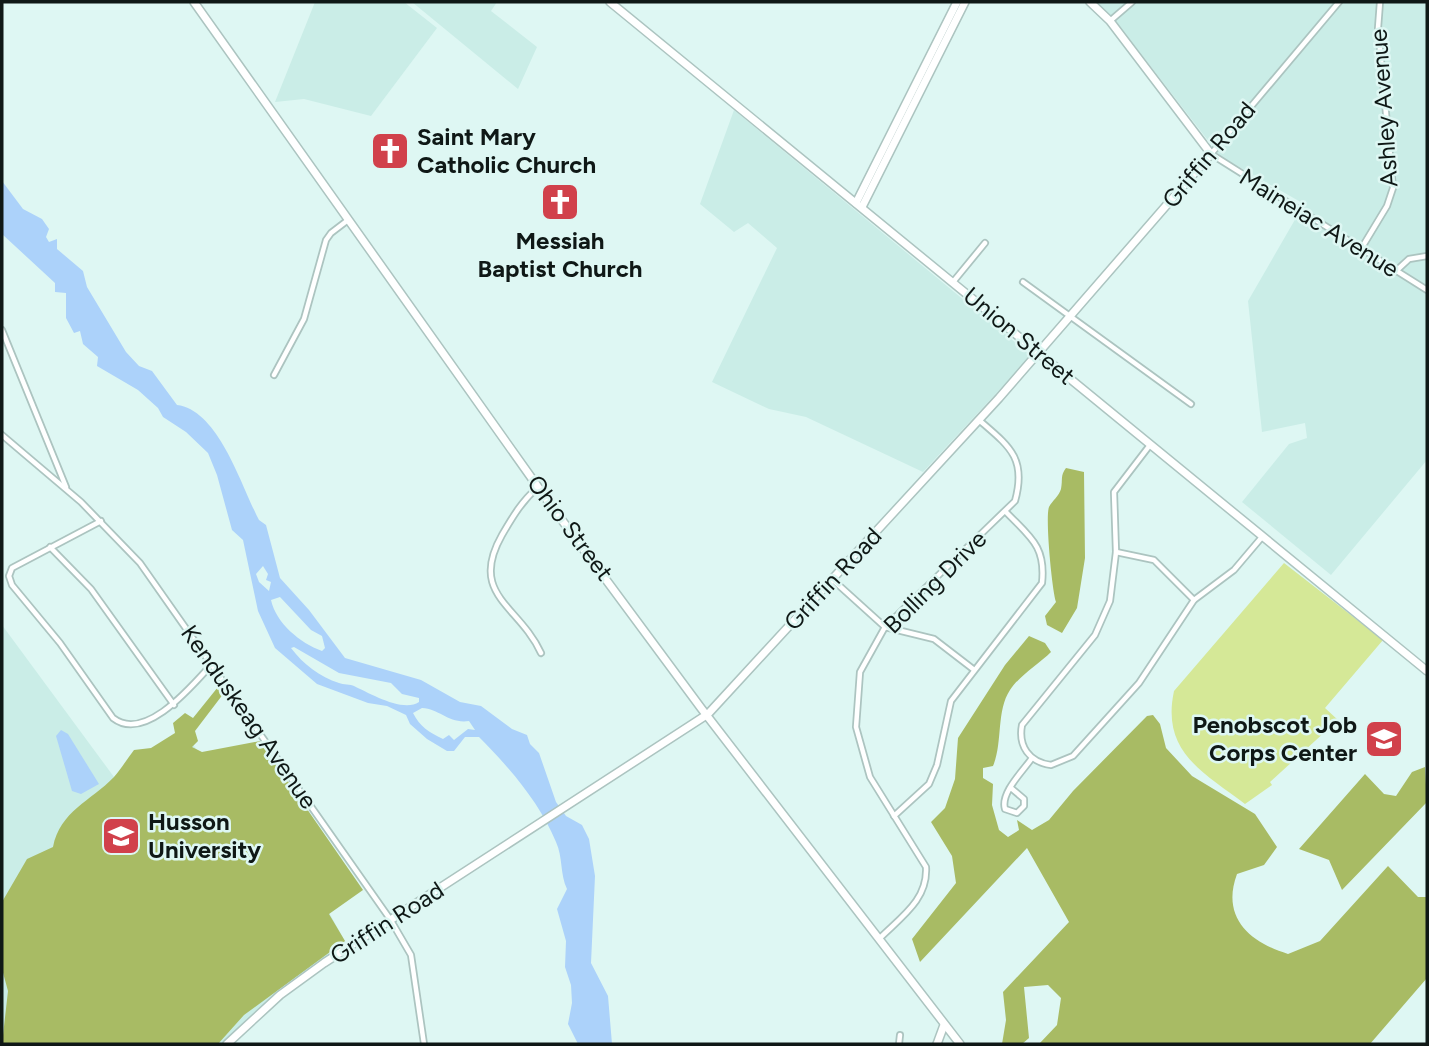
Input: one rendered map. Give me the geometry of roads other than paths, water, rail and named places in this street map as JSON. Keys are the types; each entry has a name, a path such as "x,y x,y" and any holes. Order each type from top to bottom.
{"street":[{"name":"Ohio Street","path":"194,2 538,487 708,715 960,1044"},
{"name":"Union Street","path":"610,2 1427,671"},
{"path":"859,205 957,2"},
{"path":"859,205 965,2"},
{"path":"1090,2 1110,21 1211,154"},
{"path":"1110,21 1132,2"},
{"name":"Griffin Road","path":"227,1044 279,995 390,919 708,715 1072,317 1339,2"},
{"name":"Ashley Avenue","path":"1362,249 1387,206 1394,188 1378,28 1380,2"},
{"name":"Maineiac Avenue","path":"1211,154 1427,290"},
{"path":"274,375 304,319 326,240 348,219"},
{"path":"953,282 985,243"},
{"path":"1396,271 1409,259 1427,256"},
{"path":"1023,282 1191,404"},
{"path":"2,330 66,489"},
{"name":"Bolling Drive","path":"879,939 922,896 927,882 926,867 870,777 856,727 860,672 885,626 1006,512 1014,501 1019,485 1015,453 979,420"},
{"name":"Kenduskeag Avenue","path":"2,435 101,521 140,563 390,919 411,955 424,1044"},
{"path":"1151,444 1114,492 1116,552 1110,601 1095,635 1024,720 1021,741 1032,758 1051,765 1073,756 1139,682 1194,600 1234,570 1264,536"},
{"path":"538,487 514,513 493,551 489,571 496,590 536,642 541,653"},
{"path":"894,816 929,784 937,765 951,701 973,668 1019,616 1042,583 1044,565 1039,545 1006,512"},
{"path":"101,521 12,568 9,576 12,585 61,643 113,718 121,724 132,725 174,705 212,664"},
{"path":"50,547 91,589 174,705"},
{"path":"1116,552 1154,560 1194,600"},
{"path":"833,580 885,626 934,639 973,668"},
{"path":"1011,788 1024,799 1024,806 1017,813 1007,811 1004,806 1011,788 1032,758"},
{"path":"937,1044 944,1024"},
{"path":"899,1044 900,1035"}],"water":[{"path":"2,181 23,209 42,219 49,229 46,237 49,242 57,239 57,249 83,271 87,287 126,352 139,366 152,371 177,405 192,410 217,435 259,520 266,525 280,578 309,610 345,658 421,680 460,702 481,706 512,729 527,735 530,744 539,753 556,802 566,816 582,825 589,839 595,876 591,963 608,996 612,1044 578,1044 568,1024 572,1003 571,985 565,967 566,941 557,909 567,889 556,842 523,786 479,737 465,737 454,751 447,751 427,739 410,724 406,715 387,706 368,703 317,684 275,648 258,611 243,540 232,530 208,453 186,432 163,417 158,408 138,390 97,366 98,357 83,344 80,331 74,333 66,318 66,293 55,292 55,283 2,234","holes":["263,566 268,574 266,580 271,582 269,591 259,582 256,574","280,597 311,630 322,636 325,648 322,651 290,631 278,617 271,600","294,647 339,673 391,683 402,694 419,698 419,702 412,705 395,704 353,685 341,684 312,669 291,648","422,708 428,709 456,720 469,721 475,730 468,729 454,740 449,735 443,739 425,729 413,713"]},
{"path":"61,730 68,734 99,784 81,794 72,791 56,736"}],"place":[{"name":"Saint Mary Catholic Church","path":"390,151"},
{"name":"Messiah Baptist Church","path":"560,202"},
{"name":"Penobscot Job Corps Center","path":"1384,739"},
{"name":"Husson University","path":"121,836"}]}
